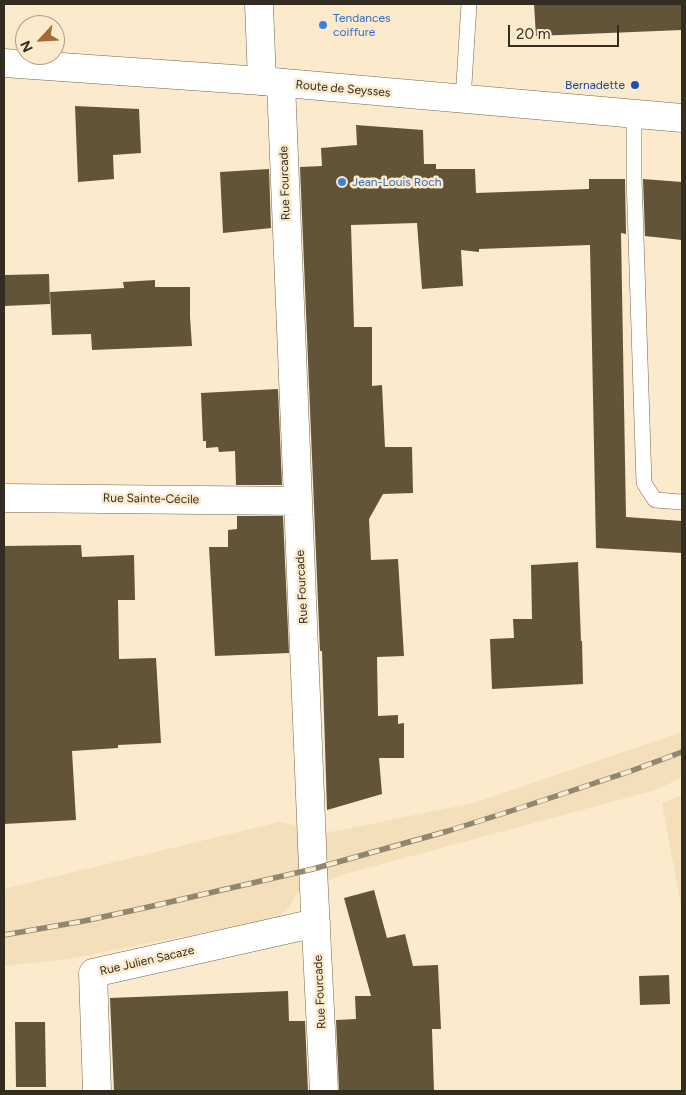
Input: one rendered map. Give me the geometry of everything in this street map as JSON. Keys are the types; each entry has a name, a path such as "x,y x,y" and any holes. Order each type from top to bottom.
{"street":[{"name":"Rue Fourcade","path":"259,4 272,82 298,501 324,1091"},
{"name":"Route de Seysses","path":"4,63 272,82 682,118"},
{"name":"Rue Sainte-Cécile","path":"4,498 298,501"},
{"name":"Rue Julien Sacaze","path":"97,1091 93,973 316,923"}],"lane":[{"path":"463,100 469,4"},
{"path":"634,114 634,176 644,483 656,500 682,502"}],"shaded area":[{"path":"682,732 682,778 652,791 345,874 297,893 290,906 278,918 68,959 4,966 4,889 279,822 331,832 474,803"},
{"path":"682,795 682,911 662,803"}],"building":[{"path":"534,4 682,4 682,30 536,36"},
{"path":"75,106 139,109 141,153 113,155 114,179 78,182"},
{"path":"356,125 423,130 424,164 436,164 436,169 475,169 476,193 589,189 589,179 625,179 626,234 621,233 626,517 682,521 682,553 596,548 590,245 479,249 479,252 461,250 463,286 422,289 417,223 351,225 354,327 372,327 372,386 382,385 385,447 412,447 413,493 383,494 369,519 371,560 398,559 404,656 377,657 378,716 398,715 398,724 404,723 404,758 379,758 382,794 327,810 322,651 320,651 300,167 322,166 321,148 357,145"},
{"path":"269,169 271,228 223,233 220,172"},
{"path":"643,179 682,182 682,240 645,236"},
{"path":"49,274 50,304 4,306 4,275"},
{"path":"155,280 155,287 190,287 192,346 92,350 91,334 52,335 50,292 124,288 123,282"},
{"path":"278,389 282,485 236,485 235,451 219,452 218,447 206,448 206,441 203,441 201,393"},
{"path":"237,516 283,516 289,653 215,656 209,547 228,547 228,530 237,529"},
{"path":"81,545 82,557 134,555 135,600 118,600 119,659 156,658 161,743 118,745 118,748 72,751 76,820 4,824 4,546"},
{"path":"578,562 583,684 492,689 490,639 514,638 513,619 532,619 531,565"},
{"path":"374,890 387,938 405,934 413,966 438,965 441,1029 432,1029 434,1091 339,1091 336,1020 356,1019 355,996 371,996 344,898"},
{"path":"669,975 670,1004 640,1005 639,976"},
{"path":"288,991 289,1021 305,1021 308,1091 114,1091 110,998"},
{"path":"15,1022 45,1022 46,1087 16,1087"}],"railway":[{"path":"4,935 84,921 313,869 448,831 631,771 682,752"}],"place":[{"name":"Tendances coiffure","path":"323,25"},
{"name":"Bernadette","path":"635,85"},
{"name":"Jean-Louis Roch","path":"342,182"}]}
